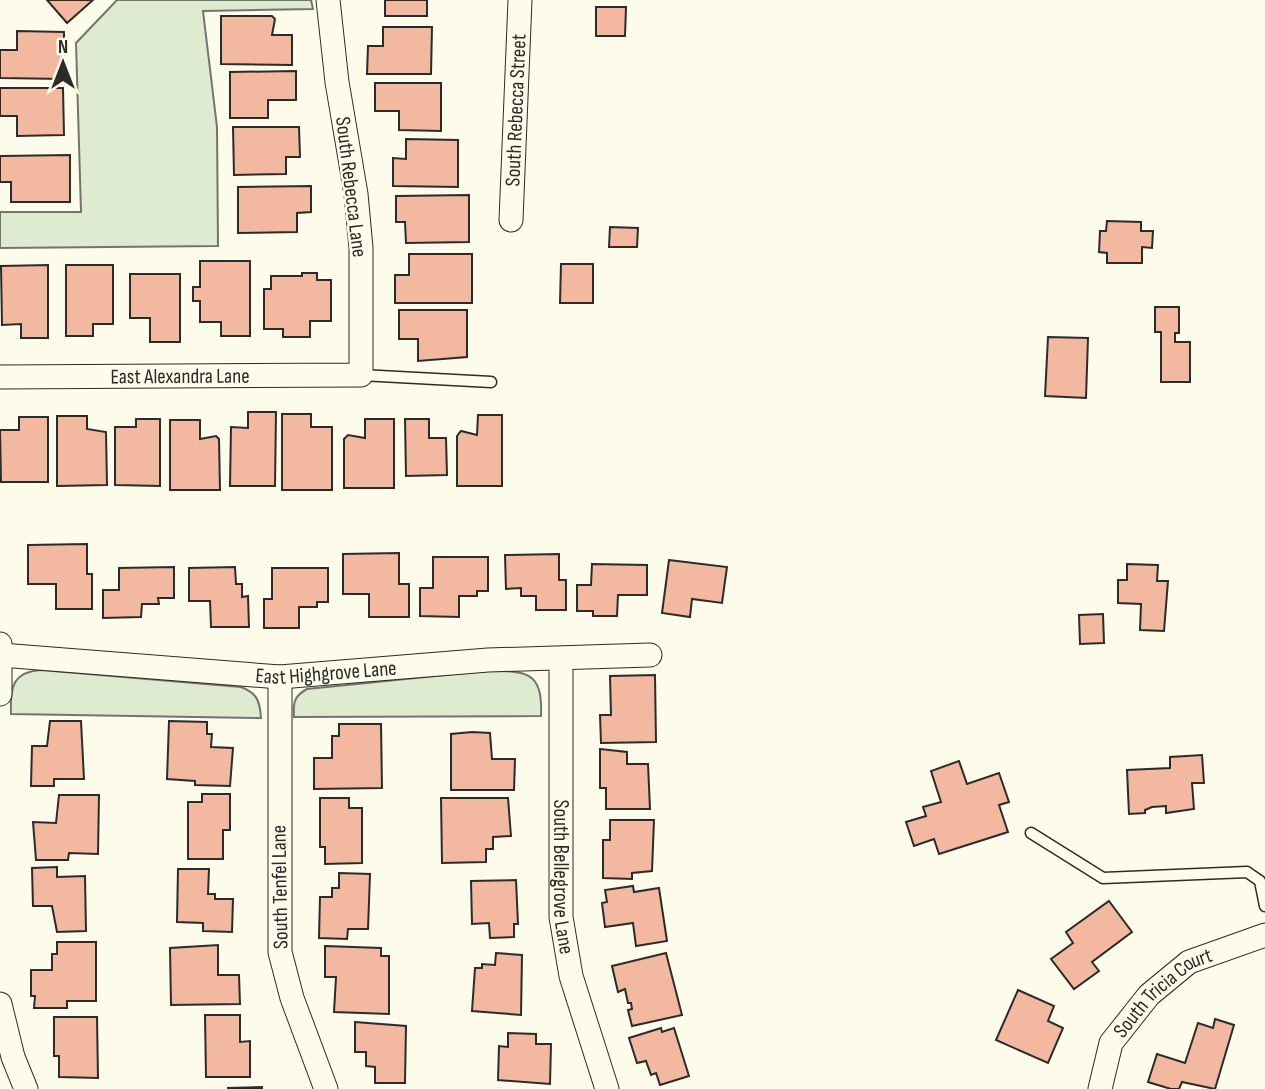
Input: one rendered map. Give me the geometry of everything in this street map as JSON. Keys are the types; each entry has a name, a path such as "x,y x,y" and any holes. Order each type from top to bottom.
{"street":[{"name":"South Rebecca Lane","path":"328,0 360,235 361,374"},
{"name":"South Rebecca Street","path":"512,220 520,0"},
{"name":"East Alexandra Lane","path":"0,377 361,374"},
{"path":"0,644 0,694"},
{"name":"East Highgrove Lane","path":"1,655 280,677 488,660 561,660 650,655"},
{"name":"South Bellegrove Lane","path":"561,660 561,917 571,976 607,1089"},
{"name":"South Tenfel Lane","path":"280,677 280,953 292,998 326,1089"},
{"name":"South Tricia Court","path":"1100,1089 1111,1042 1149,995 1189,961 1265,935"},
{"path":"0,1004 13,1057 26,1089"}],"lane":[{"path":"361,374 491,382"},
{"path":"1031,833 1103,878 1247,872 1260,881 1265,906"}],"green space":[{"path":"117,0 311,0 313,9 203,11 217,127 218,246 0,248 0,212 81,212 76,43"},
{"path":"31,671 241,687 257,698 261,718 11,714 12,689 18,678"},
{"path":"485,671 529,676 539,690 541,716 294,717 295,700 307,689"}],"building":[{"path":"47,0 93,0 67,23"},
{"path":"385,0 427,0 427,16 385,16"},
{"path":"596,7 626,7 625,36 596,36"},
{"path":"221,16 272,16 275,19 272,35 292,35 292,65 221,64"},
{"path":"383,27 432,27 431,74 367,74 368,46 383,46"},
{"path":"17,31 64,32 64,79 0,78 0,50 17,50"},
{"path":"296,71 296,100 268,100 268,118 230,118 230,72"},
{"path":"375,83 441,83 441,131 399,130 399,111 375,111"},
{"path":"0,88 63,88 64,135 17,136 17,116 0,116"},
{"path":"233,127 299,127 300,157 286,157 286,174 234,175"},
{"path":"406,139 458,140 458,187 393,186 393,158 406,159"},
{"path":"70,155 70,202 11,202 11,182 0,182 0,156"},
{"path":"311,186 311,212 297,213 297,232 238,233 238,187"},
{"path":"469,195 469,242 406,243 405,222 396,222 396,196"},
{"path":"1107,221 1141,222 1141,231 1153,231 1152,248 1142,247 1142,263 1107,263 1107,253 1099,252 1100,231 1106,231"},
{"path":"610,227 638,228 637,247 609,247"},
{"path":"409,254 472,254 472,303 395,303 395,275 409,275"},
{"path":"200,261 250,261 250,336 221,336 221,322 200,322 200,301 193,301 193,287 200,287"},
{"path":"561,264 593,264 593,303 560,303"},
{"path":"48,265 48,338 21,338 21,324 2,325 1,266"},
{"path":"66,265 113,265 113,324 93,324 93,336 66,336"},
{"path":"302,273 317,273 317,280 331,280 331,321 310,321 310,337 283,337 283,329 264,329 264,289 271,289 271,276 302,276"},
{"path":"130,274 180,274 180,342 150,342 150,318 130,318"},
{"path":"1155,307 1179,307 1179,333 1175,333 1175,342 1190,342 1190,382 1161,382 1161,332 1155,332"},
{"path":"399,310 467,310 467,357 418,361 418,339 399,339"},
{"path":"1048,337 1088,338 1086,398 1045,396"},
{"path":"248,412 276,412 275,486 230,486 231,427 248,428"},
{"path":"282,414 311,414 311,427 332,427 332,490 282,490"},
{"path":"478,415 502,415 502,486 457,486 457,436 461,431 477,435"},
{"path":"57,416 87,416 87,429 106,432 107,485 57,486"},
{"path":"19,417 48,417 48,482 1,482 0,430 19,430"},
{"path":"136,419 160,419 160,486 115,485 115,427 136,427"},
{"path":"365,419 394,419 394,488 344,488 344,439 348,435 365,438"},
{"path":"405,419 429,419 429,438 446,438 447,475 406,476"},
{"path":"170,420 200,420 200,439 216,436 219,439 220,490 170,490"},
{"path":"87,544 87,574 92,574 92,609 56,609 56,584 28,584 28,545"},
{"path":"399,553 399,584 409,584 409,617 369,617 369,594 343,594 343,554"},
{"path":"559,554 559,580 566,580 566,610 536,610 536,596 521,596 521,588 506,589 505,555"},
{"path":"433,557 488,557 488,591 477,591 477,596 459,596 459,617 420,616 420,588 433,588"},
{"path":"669,560 727,567 722,603 692,599 690,617 662,613"},
{"path":"592,564 647,565 647,595 618,595 617,616 593,616 593,611 577,611 577,585 591,585"},
{"path":"1127,564 1158,565 1157,581 1168,581 1164,631 1140,630 1141,604 1118,603 1118,580 1127,580"},
{"path":"174,567 174,598 158,598 159,604 142,604 141,617 103,618 103,590 119,590 119,568"},
{"path":"235,567 236,584 242,584 242,597 248,596 249,627 211,627 210,601 189,601 189,568"},
{"path":"272,568 328,568 328,602 317,602 317,607 299,607 299,628 264,628 264,599 272,599"},
{"path":"1103,614 1104,643 1080,644 1079,615"},
{"path":"655,675 656,742 601,743 600,715 611,715 610,676"},
{"path":"50,721 81,721 84,779 54,779 54,786 31,786 32,746 47,746"},
{"path":"169,721 207,722 207,734 212,734 211,747 233,748 230,786 195,785 195,781 167,779"},
{"path":"339,724 381,724 382,788 314,789 314,758 332,758 332,736 339,736"},
{"path":"490,733 492,759 515,759 514,790 451,790 451,734"},
{"path":"600,749 627,752 627,764 648,764 650,809 606,809 606,788 600,788"},
{"path":"1202,755 1204,783 1192,783 1194,809 1166,813 1166,806 1152,807 1145,810 1145,813 1129,814 1127,770 1170,768 1170,757"},
{"path":"959,761 967,784 999,773 1009,802 999,805 1008,832 939,854 934,839 914,846 906,822 926,816 923,807 941,802 931,771"},
{"path":"202,794 230,794 230,830 223,830 223,859 188,859 188,802 202,802"},
{"path":"59,795 99,795 98,854 69,853 68,860 36,860 33,822 56,823"},
{"path":"320,798 349,798 349,808 362,808 362,863 325,864 325,847 320,847"},
{"path":"441,798 508,798 511,836 493,837 493,849 486,849 486,862 442,863"},
{"path":"610,820 654,820 652,871 632,873 632,879 603,878 603,840 610,840"},
{"path":"57,867 57,877 85,876 86,931 57,932 52,906 33,906 32,868"},
{"path":"178,869 209,869 208,894 215,894 215,899 233,899 232,932 203,931 203,923 177,922"},
{"path":"339,873 370,874 368,929 348,929 347,939 319,938 320,897 332,897 332,888 339,888"},
{"path":"516,880 518,924 514,924 514,937 490,938 489,923 472,924 471,881"},
{"path":"633,886 634,892 659,888 667,941 636,946 633,923 605,927 602,903 607,902 605,890"},
{"path":"1109,901 1132,932 1092,962 1099,971 1074,989 1051,959 1073,943 1066,932"},
{"path":"57,942 96,942 96,1001 67,1001 67,1008 34,1008 31,970 52,970 52,954 57,954"},
{"path":"218,945 218,975 239,975 240,1004 171,1005 170,948"},
{"path":"325,946 381,948 381,956 389,956 389,1014 334,1012 336,977 325,977"},
{"path":"496,953 522,955 521,1015 472,1011 475,968 482,968 482,964 495,965"},
{"path":"666,953 682,1015 632,1026 628,1010 632,1009 631,1003 628,1003 625,989 618,992 612,966"},
{"path":"1018,990 1054,1006 1048,1021 1063,1028 1048,1063 996,1040"},
{"path":"205,1015 240,1015 240,1042 250,1041 250,1077 206,1077"},
{"path":"54,1017 97,1017 98,1078 59,1077 59,1056 54,1056"},
{"path":"1215,1019 1234,1025 1215,1089 1182,1082 1179,1089 1171,1089 1148,1082 1157,1054 1185,1063 1198,1023 1213,1028"},
{"path":"355,1022 406,1026 405,1083 375,1083 375,1067 366,1066 366,1052 355,1052"},
{"path":"661,1028 662,1032 674,1028 689,1076 660,1085 656,1073 651,1075 646,1061 637,1063 629,1038"},
{"path":"508,1033 536,1034 536,1044 551,1044 550,1084 498,1080 499,1046 508,1047"},
{"path":"228,1088 262,1089 228,1089"}]}
